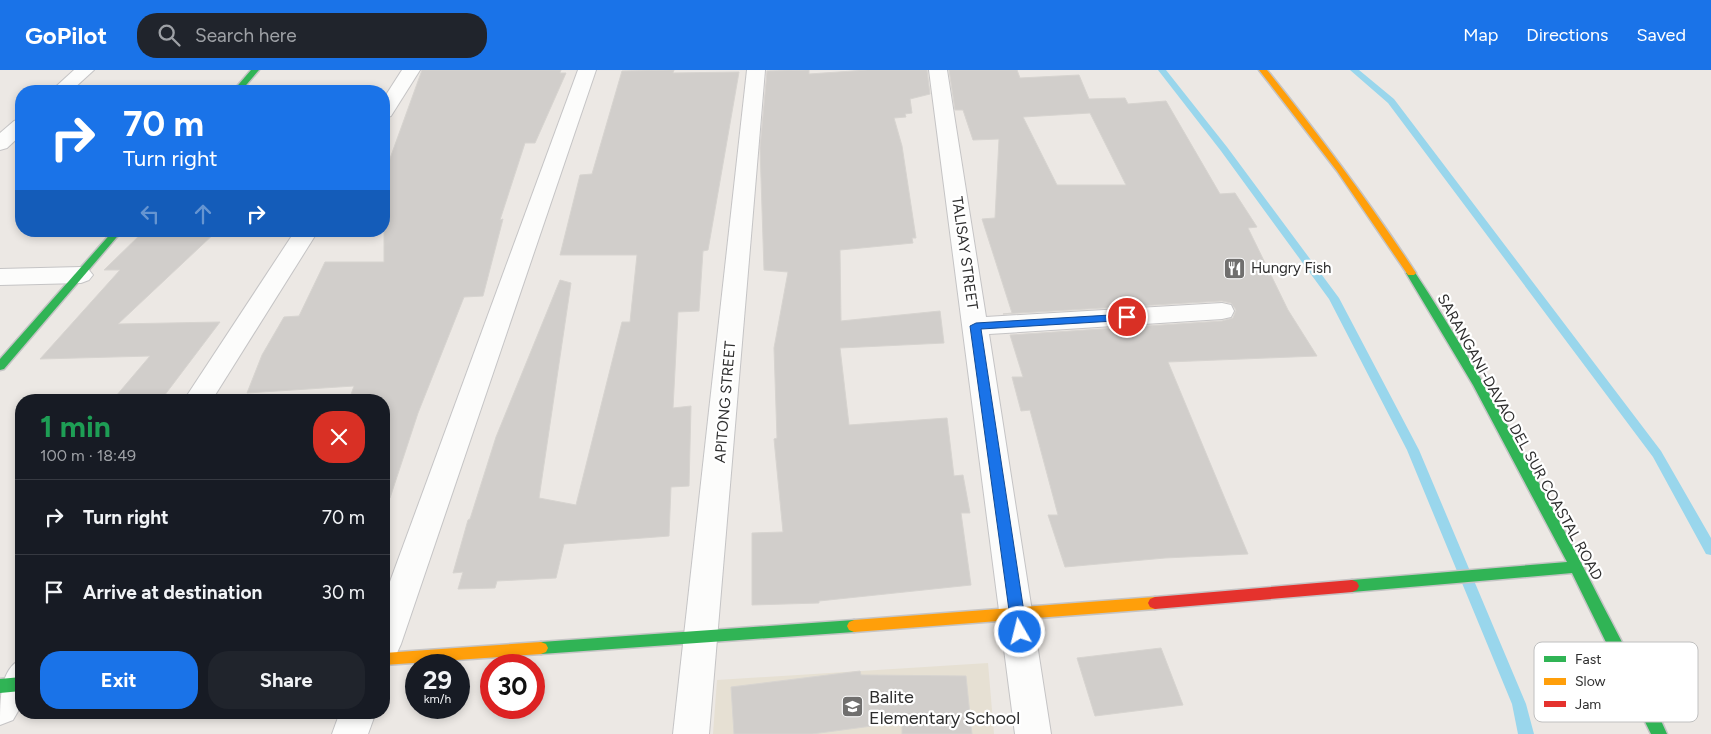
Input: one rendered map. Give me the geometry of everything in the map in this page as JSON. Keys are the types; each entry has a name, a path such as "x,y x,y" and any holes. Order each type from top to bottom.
{"street":[{"path":"67,85 85,70"},
{"path":"242,85 255,70"},
{"path":"390,103 411,70"},
{"path":"390,627 587,70"},
{"name":"APITONG STREET","path":"691,734 756,70"},
{"name":"TALISAY STREET","path":"938,70 1033,734"},
{"name":"SARANGANI-DAVAO DEL SUR COASTAL ROAD","path":"1263,70 1305,118 1354,185 1451,335 1577,567 1614,642"},
{"path":"0,144 15,130"},
{"path":"0,366 113,237"},
{"path":"202,394 303,237"},
{"path":"0,277 81,275"},
{"path":"976,326 1222,312"},
{"path":"390,659 1017,615 1577,567"},
{"path":"350,734 355,719"},
{"name":"SARANGANI-DAVAO DEL SUR COASTAL ROAD","path":"1653,722 1659,734"}],"shaded area":[{"name":"Balite Elementary School","path":"988,663 994,734 713,734 717,680"}],"building":[{"path":"422,70 561,70 560,73 566,73 535,143 525,143 500,220 503,219 483,296 464,297 418,413 390,498 390,394 351,394 354,386 247,393 262,355 284,317 299,316 325,262 384,262 384,237 390,237 390,158"},
{"path":"674,70 673,73 739,72 708,250 703,251 699,311 678,312 673,408 691,406 689,486 671,487 669,536 564,544 556,578 497,581 495,588 458,589 463,572 453,573 468,520 470,519 496,437 560,280 571,283 539,498 576,505 622,322 630,322 637,255 560,255 580,175 592,174 622,71"},
{"path":"809,70 809,74 867,70 927,70 930,94 910,99 912,113 905,114 906,117 894,118 902,146 916,238 912,238 913,243 840,250 841,321 940,311 944,343 840,348 849,425 947,418 954,476 963,475 970,513 961,513 971,585 819,601 819,603 752,605 752,533 783,532 774,439 777,438 774,348 788,272 764,270 760,148 767,71"},
{"path":"949,70 1017,70 1020,78 1079,75 1089,99 1125,98 1128,104 1166,101 1220,194 1235,193 1257,227 1248,228 1288,310 1317,356 1168,362 1248,554 1165,558 1065,567 1048,515 1058,515 1030,410 1021,411 1012,377 1023,377 1010,335 1222,321 1233,318 1236,310 1231,303 1222,301 1003,314 1012,313 982,219 995,218 999,139 973,140 963,110 955,110","holes":["1090,113 1126,185 1057,185 1023,117"]},
{"path":"138,237 211,237 118,324 220,322 166,394 118,394 150,356 40,359 120,270 104,270"},
{"path":"1161,648 1183,705 1095,716 1077,658"},
{"name":"Balite Elementary School","path":"860,671 861,675 966,676 972,734 902,734 902,722 812,734 734,734 731,687"}],"waterway":[{"path":"1162,70 1224,149 1334,298 1413,450 1519,704 1526,734"},
{"path":"1354,70 1391,101 1657,454 1711,550"}],"traffic: fast":[{"path":"242,85 255,70"},
{"path":"0,366 113,237"},
{"path":"1411,273 1446,329 1511,442 1614,642"},
{"path":"1352,586 1577,567"},
{"path":"541,648 854,626"},
{"path":"0,686 15,685"},
{"path":"1653,722 1659,734"}],"traffic: slow":[{"path":"1263,70 1340,170 1411,273"},
{"path":"854,626 1155,603"},
{"path":"390,659 541,648"}],"traffic: jam":[{"path":"1155,603 1352,586"}],"place":[{"name":"Hungry Fish","path":"1235,268"},
{"name":"Balite Elementary School","path":"853,707"}],"route":[{"path":"1020,632 976,326 1127,317"}]}
